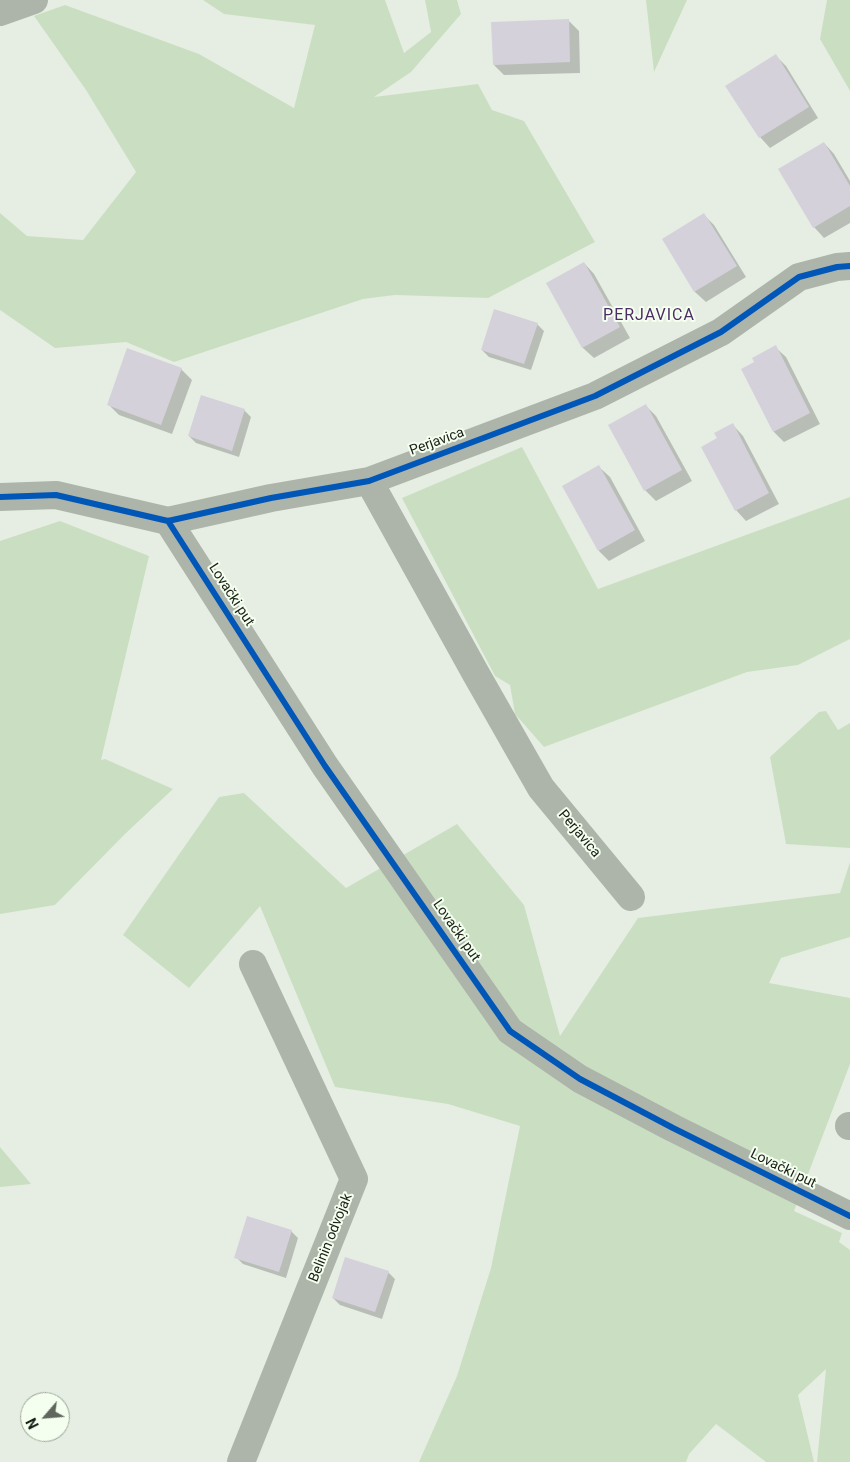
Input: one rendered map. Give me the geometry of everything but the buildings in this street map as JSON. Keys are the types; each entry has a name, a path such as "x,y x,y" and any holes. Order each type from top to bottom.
{"street":[{"path":"0,12 34,0"},
{"name":"Perjavica","path":"0,497 56,495 168,521 271,498 369,481 595,396 721,332 799,277 837,267 850,266"},
{"name":"Perjavica","path":"369,481 476,674 542,788 631,896"},
{"name":"Lovački put","path":"168,521 325,766 510,1031 580,1079 673,1128 850,1216"},
{"name":"Belinin odvojak","path":"241,1462 354,1179 253,964"}],"green space":[{"path":"203,0 385,0 404,53 431,32 425,0 457,0 461,14 411,72 374,97 478,84 492,110 524,121 595,242 488,298 395,295 363,299 174,362 126,342 55,348 0,310 0,213 27,236 83,240 136,172 86,90 34,16 65,5 199,54 294,108 315,25 224,14"},
{"path":"646,0 687,0 654,72"},
{"path":"827,0 850,0 850,91 820,39"},
{"path":"522,447 598,589 850,497 850,639 798,665 747,672 544,747 515,714 510,685 495,676 402,498"},
{"path":"60,521 149,556 101,760 105,759 173,789 125,834 55,905 0,914 0,541"},
{"path":"826,711 838,730 850,723 850,848 786,844 770,757 819,712"},
{"path":"244,793 346,888 457,824 524,905 560,1036 638,918 840,893 850,862 850,937 781,958 769,983 850,998 850,1064 794,1211 842,1233 839,1242 850,1250 850,1462 817,1462 826,1369 798,1395 814,1462 766,1462 716,1424 689,1454 686,1462 419,1462 457,1376 491,1268 520,1126 448,1104 335,1087 260,906 189,988 123,935 219,797"},
{"path":"0,1147 31,1184 0,1187"}],"cycle path":[{"path":"0,497 56,495 168,521 271,498 369,481 595,396 721,332 799,277 837,267 850,266"},
{"path":"168,521 325,766 510,1031 580,1079 673,1128 850,1216"}],"district":[{"name":"PERJAVICA","path":"649,316"}]}
